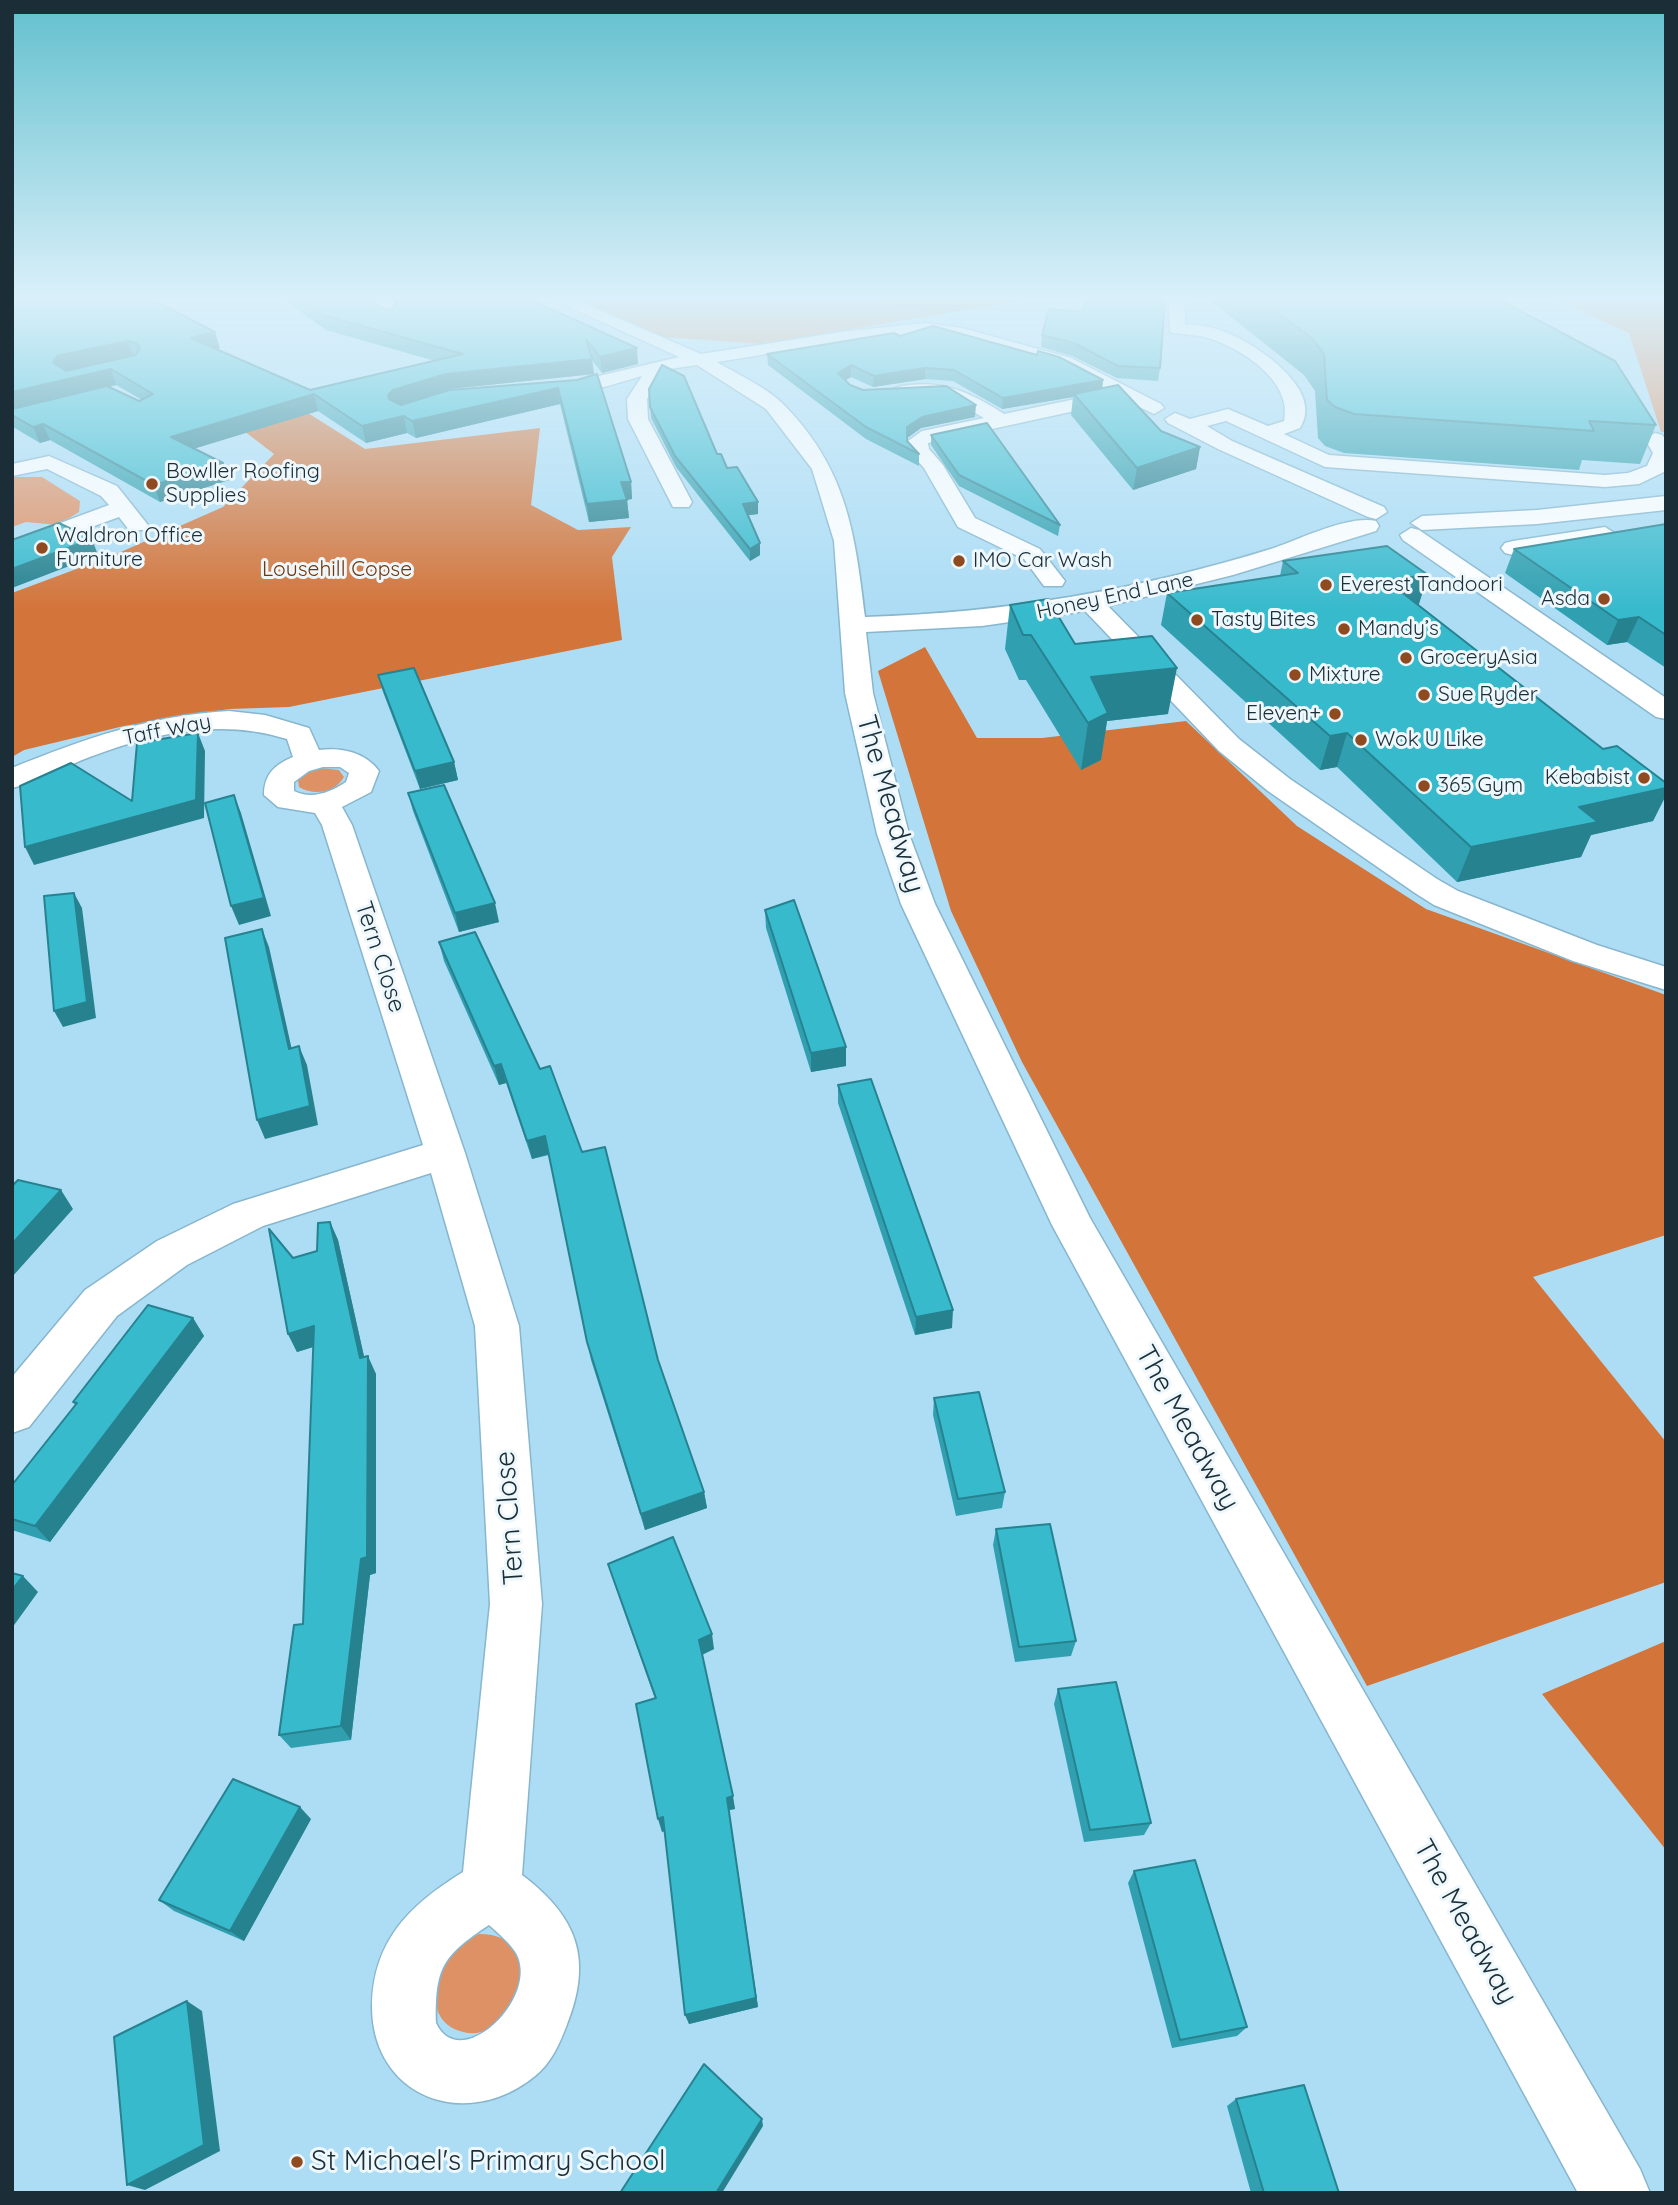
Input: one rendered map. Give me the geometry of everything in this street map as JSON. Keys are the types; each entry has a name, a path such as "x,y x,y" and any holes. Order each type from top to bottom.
{"street":[{"path":"638,403 638,419 681,502"},
{"name":"The Meadway","path":"770,403 822,468 845,541 855,625 859,693 893,834 914,893 1067,1213 1616,2193"},
{"path":"974,403 1001,420"},
{"path":"1053,581 1032,554 966,522 933,465 919,451 918,441 929,435 1087,403"},
{"name":"Honey End Lane","path":"1147,403 1372,519 1392,535 1417,529 1537,517 1661,515"},
{"path":"1265,435 1293,424 1297,413 1295,403"},
{"path":"1196,429 1198,422 1228,415 1265,435 1325,461 1605,481 1631,479 1656,470 1663,453 1655,439"},
{"path":"12,470 49,462 109,491 130,516 12,549"},
{"name":"Honey End Lane","path":"855,625 933,625 1092,604 1177,585 1345,531 1372,519"},
{"path":"1417,529 1666,711"},
{"path":"1513,548 1631,530"},
{"path":"1092,604 1229,744 1279,785 1426,886 1446,898 1573,949 1666,979"},
{"path":"1038,613 1054,635"},
{"name":"Taff Way","path":"12,779 91,746 157,728 221,720 280,725 299,734 309,761"},
{"path":"338,758 350,760 364,771 360,786 325,803 297,803 279,794 276,788 286,772 309,761 338,758"},
{"name":"Tern Close","path":"325,803 337,825 445,1153 497,1326 516,1604 491,1889"},
{"path":"12,1412 101,1303 172,1253 248,1215 445,1153"}],"shaded area":[{"path":"1652,403 1666,403 1666,432 1661,432"},
{"path":"12,477 42,477 80,501 79,512 58,525 26,522 12,527"},
{"path":"321,768 339,770 344,777 330,790 317,792 299,787 298,780 306,772"},
{"path":"479,1934 502,1938 516,1951 521,1968 520,1988 512,2007 499,2022 483,2032 463,2032 448,2025 439,2013 436,1999 438,1984 453,1954 465,1942"}],"green space":[{"name":"Lousehill Copse","path":"252,403 292,403 365,449 540,428 531,505 578,530 631,527 612,557 622,640 289,707 229,709 124,726 24,750 12,757 12,593 114,555 223,507 274,454 218,411"},
{"path":"925,647 977,738 1042,738 1186,721 1297,826 1426,909 1666,995 1666,1235 1533,1277 1666,1442 1666,1582 1367,1686 1022,1062 951,911 878,671"},
{"path":"1666,1641 1666,1850 1542,1694"}],"building":[{"path":"37,403 284,403 171,437 223,463 154,485 43,424 33,427 12,415 12,409"},
{"path":"327,403 401,405 492,403 412,421 404,416 362,426"},
{"path":"562,403 606,403 631,482 621,482 627,500 587,504"},
{"path":"650,403 695,403 717,454 721,454 727,468 737,467 758,502 743,504 760,543 750,549 675,456"},
{"path":"833,403 976,405 922,417 907,427 907,441 919,454 866,427"},
{"path":"1082,403 1135,403 1161,431 1200,447 1137,468"},
{"path":"1330,403 1642,403 1656,425 1589,421 1594,431 1354,414"},
{"path":"987,423 1060,525 959,475 931,435"},
{"path":"59,523 92,539 12,569 12,540"},
{"path":"1666,524 1666,635 1639,617 1618,620 1514,549"},
{"path":"1387,546 1428,575 1386,580 1603,749 1617,746 1666,783 1666,788 1579,807 1598,822 1471,847 1347,733 1330,736 1167,593 1298,573 1283,561"},
{"path":"1048,599 1075,644 1152,636 1177,668 1091,677 1108,713 1088,723 1031,635 1023,635 1010,605"},
{"path":"414,668 454,762 415,771 378,675"},
{"path":"198,733 196,800 25,847 20,786 71,763 132,801 137,743"},
{"path":"444,785 495,903 455,913 408,793"},
{"path":"234,795 264,898 231,906 205,803"},
{"path":"74,893 87,1002 54,1011 44,896"},
{"path":"794,900 846,1047 811,1053 765,910"},
{"path":"262,929 289,1049 299,1046 310,1106 257,1120 225,938"},
{"path":"475,932 540,1069 550,1066 582,1152 605,1147 658,1360 704,1492 641,1514 587,1342 545,1136 527,1141 501,1064 494,1066 439,942"},
{"path":"871,1079 953,1310 916,1317 838,1085"},
{"path":"18,1180 61,1190 12,1244 12,1186"},
{"path":"330,1222 360,1358 368,1356 367,1557 361,1559 341,1726 279,1735 294,1625 303,1624 314,1326 288,1334 269,1229 293,1258 317,1251 318,1223"},
{"path":"148,1305 193,1318 35,1526 12,1519 12,1485 77,1403 73,1402"},
{"path":"979,1392 1005,1492 958,1499 934,1398"},
{"path":"1050,1524 1076,1641 1019,1647 996,1529"},
{"path":"673,1537 712,1634 699,1640 733,1796 727,1798 756,1998 685,2015 663,1817 658,1819 636,1704 656,1698 608,1564"},
{"path":"12,1573 23,1576 12,1590"},
{"path":"1116,1682 1151,1823 1090,1830 1058,1689"},
{"path":"233,1779 300,1807 230,1931 159,1900"},
{"path":"1195,1860 1247,2027 1180,2040 1134,1871"},
{"path":"187,2001 204,2145 127,2185 114,2037"},
{"path":"704,2064 762,2119 716,2193 620,2193"},
{"path":"1304,2085 1339,2193 1264,2193 1236,2099"}],"place":[{"name":"Bowller Roofing Supplies","path":"152,484"},
{"name":"Waldron Office Furniture","path":"42,548"},
{"name":"IMO Car Wash","path":"959,561"},
{"name":"Everest Tandoori","path":"1326,585"},
{"name":"Asda","path":"1604,599"},
{"name":"Tasty Bites","path":"1197,620"},
{"name":"Mandy’s","path":"1344,629"},
{"name":"GroceryAsia","path":"1406,658"},
{"name":"Mixture","path":"1295,675"},
{"name":"Sue Ryder","path":"1424,695"},
{"name":"Eleven+","path":"1335,714"},
{"name":"Wok U Like","path":"1361,740"},
{"name":"Kebabist","path":"1644,778"},
{"name":"365 Gym","path":"1424,786"},
{"name":"St Michael's Primary School","path":"297,2162"}]}
